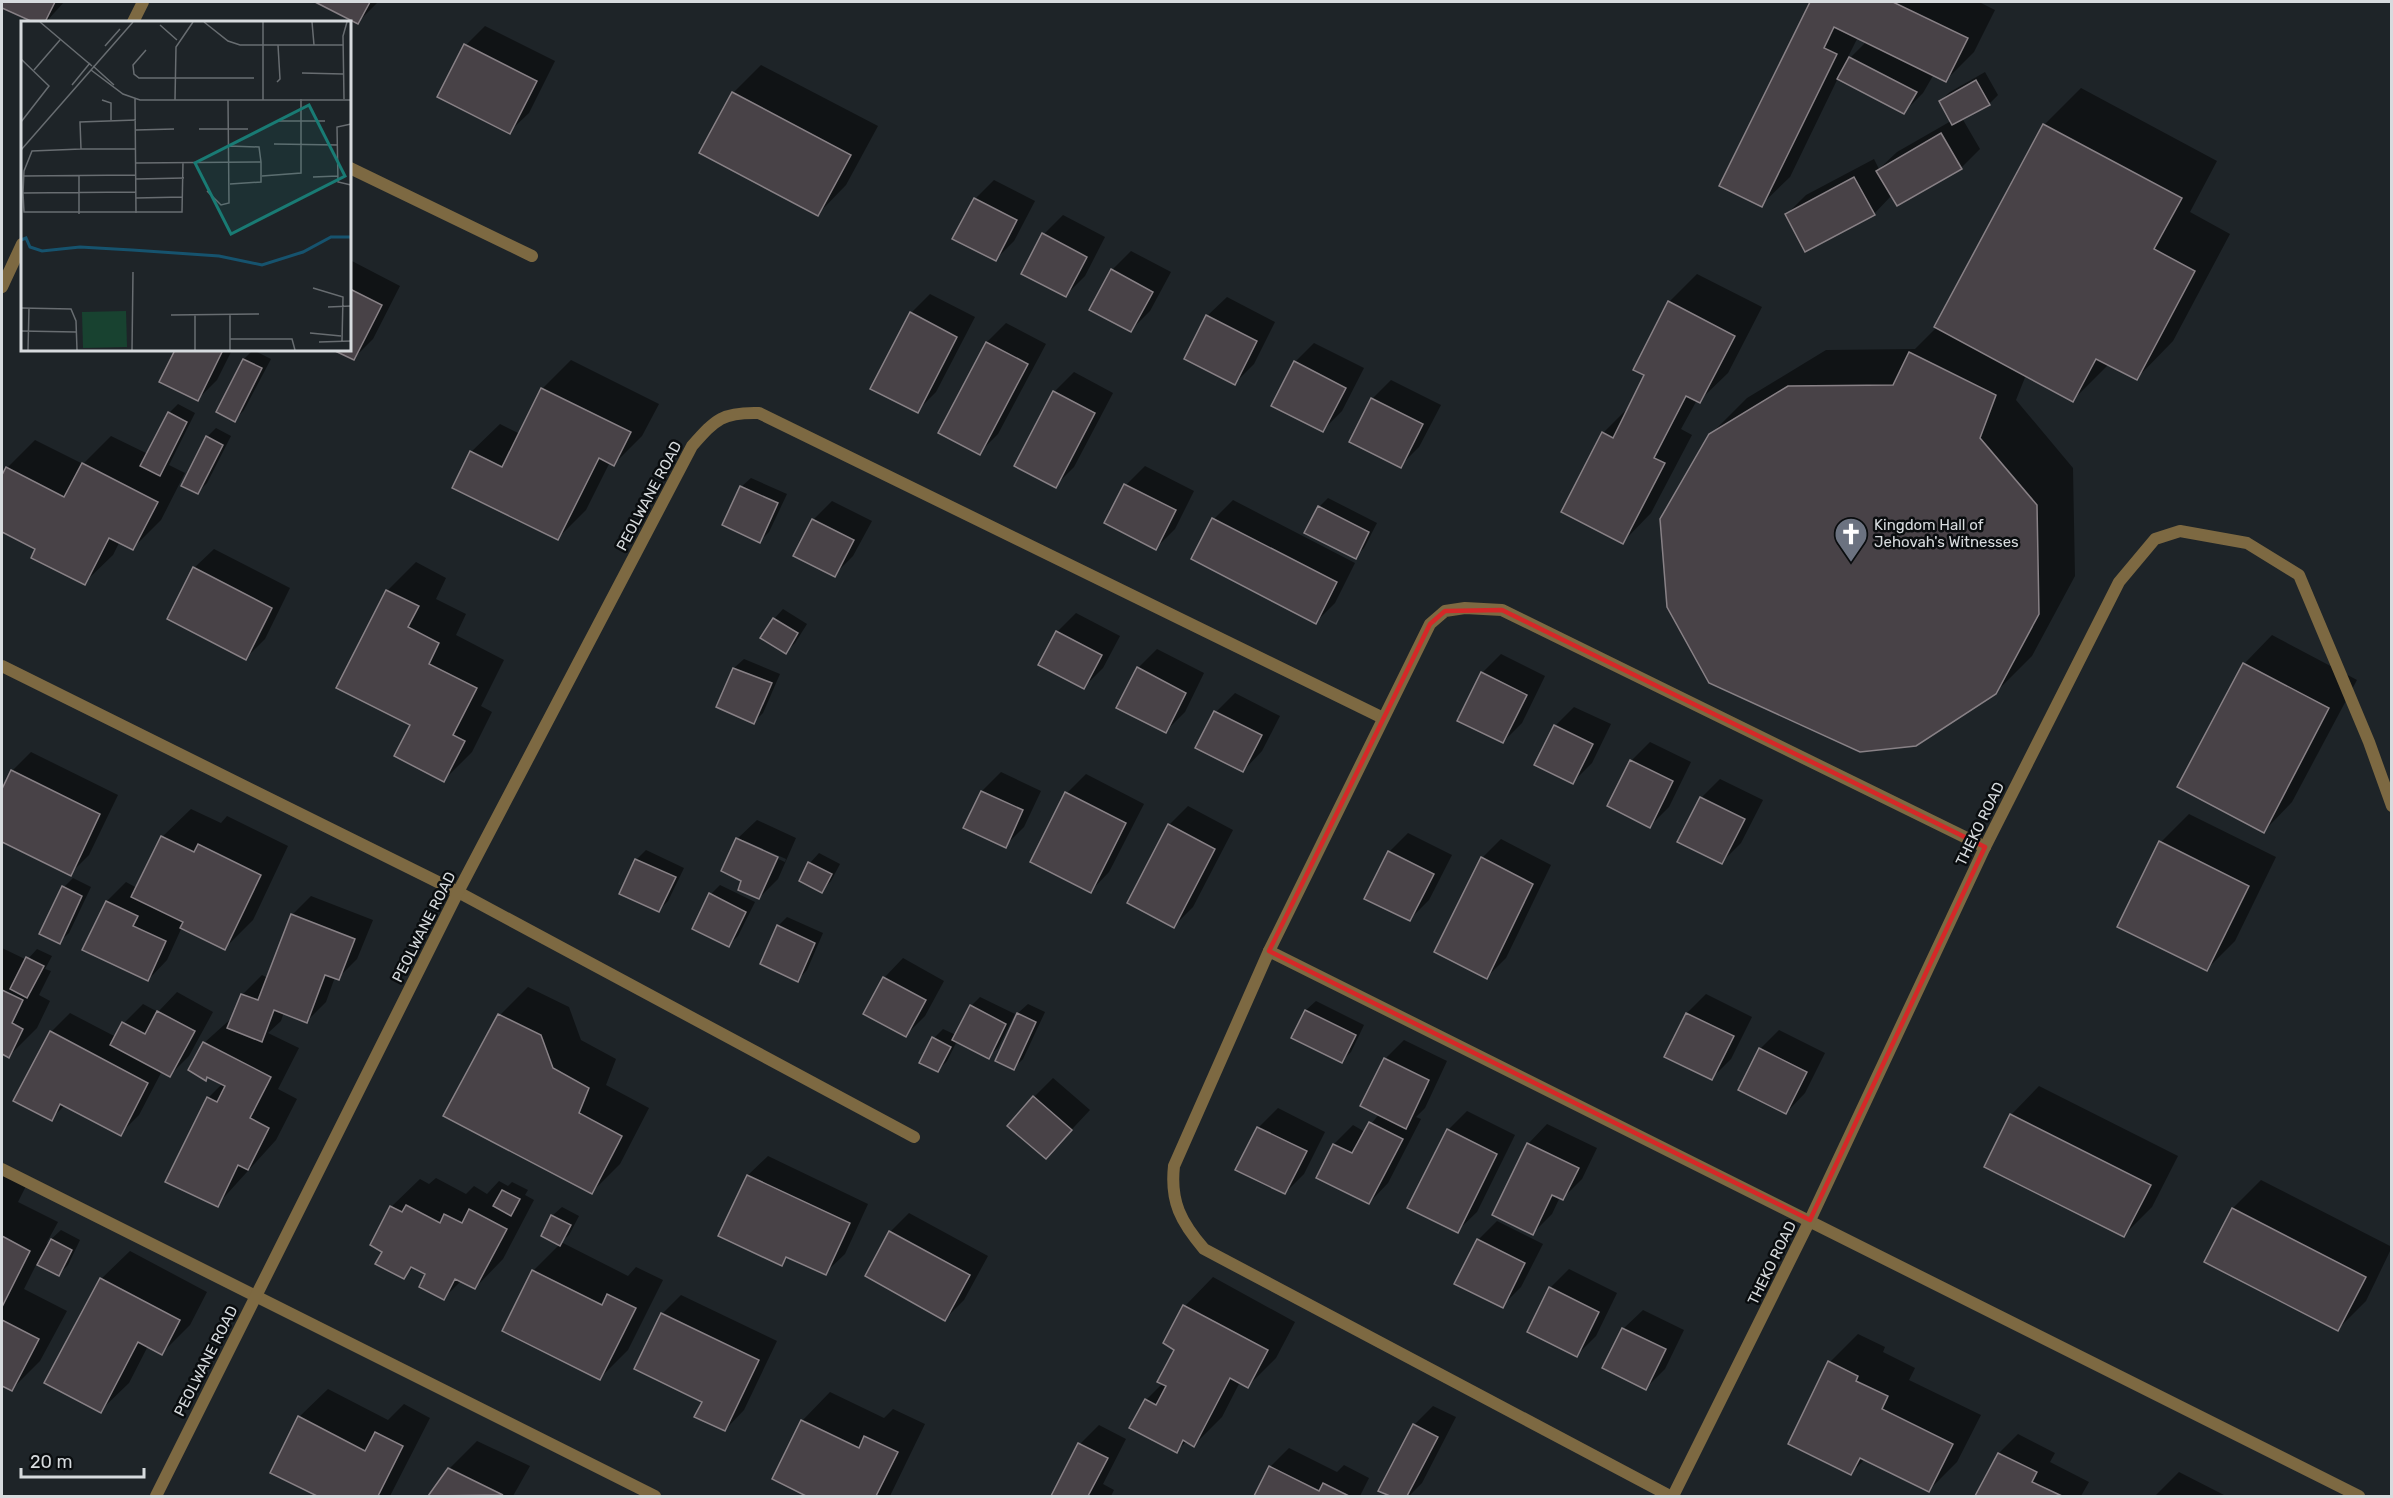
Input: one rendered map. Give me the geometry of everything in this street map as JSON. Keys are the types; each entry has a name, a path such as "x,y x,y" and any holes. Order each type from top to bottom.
{"street":[{"path":"134,21 143,2"},
{"path":"351,168 532,256"},
{"path":"2,286 21,246"},
{"name":"PEOLWANE ROAD","path":"156,1497 458,892 692,446 710,426 733,413 759,413 1383,718"},
{"name":"THEKO ROAD","path":"1672,1497 1810,1220 1985,847 2119,582 2154,539 2180,531 2247,543 2299,575 2369,742 2391,806"},
{"path":"1672,1497 1204,1249 1186,1229 1171,1190 1174,1166 1269,951 1430,624 1445,611 1465,608 1502,610 1985,847"},
{"path":"2,666 458,892 914,1137"},
{"path":"1269,951 2359,1497"},
{"path":"2,1169 656,1497"}],"highlighted area":[{"path":"1502,610 1985,847 1810,1220 1269,951 1430,624 1445,611"}],"building":[{"path":"2,2 55,2 46,21 31,21 2,8"},
{"path":"315,2 370,2 358,24"},
{"path":"1810,2 1893,2 1968,38 1946,82 1834,27 1824,48 1837,54 1762,207 1719,186"},
{"path":"464,44 537,81 510,134 437,97"},
{"path":"1849,57 1917,92 1904,114 1837,79"},
{"path":"1976,80 1990,105 1952,125 1939,101"},
{"path":"732,92 851,155 818,216 699,153"},
{"path":"2043,124 2182,198 2154,249 2195,271 2137,380 2096,359 2073,402 1934,327"},
{"path":"1941,133 1962,169 1897,206 1876,171"},
{"path":"1854,177 1875,215 1805,252 1785,214"},
{"path":"974,198 1017,220 996,261 952,239"},
{"path":"1042,233 1087,257 1066,297 1021,274"},
{"path":"1111,269 1153,292 1131,332 1089,310"},
{"path":"351,290 382,305 354,360 335,351 351,351"},
{"path":"1668,301 1735,336 1700,403 1686,396 1654,458 1665,463 1623,544 1561,512 1602,432 1613,438 1644,375 1633,370"},
{"path":"910,312 957,337 918,413 870,389"},
{"path":"1206,315 1257,341 1235,385 1184,359"},
{"path":"986,342 1028,364 980,455 938,433"},
{"path":"174,351 223,351 198,401 159,382"},
{"name":"Kingdom Hall of Jehovah's Witnesses","path":"1909,352 1996,395 1980,438 2037,505 2039,614 1996,694 1916,746 1860,752 1709,683 1667,607 1660,519 1709,434 1788,386 1893,385"},
{"path":"243,359 262,368 235,422 216,412"},
{"path":"1294,361 1346,388 1323,432 1271,406"},
{"path":"541,388 631,432 614,466 599,458 558,540 452,488 470,451 502,467"},
{"path":"1053,391 1095,413 1056,488 1014,466"},
{"path":"1371,398 1423,424 1401,468 1349,442"},
{"path":"168,412 187,422 160,476 140,466"},
{"path":"206,436 223,445 198,494 181,486"},
{"path":"82,463 158,502 133,550 109,538 85,585 31,558 35,549 2,532 2,475 6,467 64,497"},
{"path":"1124,484 1176,510 1156,550 1104,523"},
{"path":"740,486 778,503 760,543 722,525"},
{"path":"1318,506 1369,532 1356,559 1304,533"},
{"path":"1212,518 1337,582 1316,624 1191,559"},
{"path":"812,519 854,540 835,577 793,556"},
{"path":"193,567 272,608 246,660 167,619"},
{"path":"386,590 419,606 408,627 439,643 429,664 477,688 453,735 465,741 444,782 394,756 410,725 336,688"},
{"path":"773,618 798,633 786,654 760,638"},
{"path":"1056,631 1102,655 1084,689 1038,665"},
{"path":"2243,663 2329,708 2264,833 2177,787"},
{"path":"1137,667 1186,693 1166,733 1116,708"},
{"path":"733,668 772,683 754,724 716,707"},
{"path":"1481,672 1527,695 1503,743 1457,721"},
{"path":"1214,711 1262,735 1243,772 1195,748"},
{"path":"1554,725 1593,744 1573,784 1534,765"},
{"path":"1630,760 1673,781 1650,828 1607,806"},
{"path":"11,770 100,814 71,876 2,842 2,789"},
{"path":"981,791 1023,810 1006,848 963,828"},
{"path":"1065,792 1126,823 1091,893 1030,862"},
{"path":"1700,797 1745,819 1722,864 1677,842"},
{"path":"1168,824 1215,849 1174,928 1127,903"},
{"path":"161,836 194,852 198,844 261,875 225,950 180,928 183,922 131,897"},
{"path":"736,838 778,857 759,899 738,890 741,881 721,871"},
{"path":"2159,841 2249,886 2207,971 2117,927"},
{"path":"1388,851 1434,874 1410,921 1364,899"},
{"path":"1481,857 1533,884 1487,979 1434,952"},
{"path":"635,859 676,877 659,912 619,894"},
{"path":"808,862 832,874 822,893 799,881"},
{"path":"62,886 82,896 60,944 39,934"},
{"path":"709,893 746,912 729,947 692,929"},
{"path":"106,901 138,916 133,926 166,941 148,981 82,950"},
{"path":"291,914 355,939 339,980 325,975 307,1023 274,1010 262,1042 227,1028 241,994 258,1000"},
{"path":"777,925 815,943 798,982 760,964"},
{"path":"26,957 44,966 27,998 10,989"},
{"path":"883,977 926,1000 906,1037 863,1014"},
{"path":"2,990 23,1000 12,1023 23,1029 9,1058 2,1054"},
{"path":"970,1005 1006,1024 989,1059 952,1040"},
{"path":"1305,1010 1356,1035 1342,1063 1291,1038"},
{"path":"157,1011 195,1031 170,1077 110,1045 122,1022 145,1034"},
{"path":"1017,1013 1036,1022 1014,1070 995,1061"},
{"path":"1686,1013 1734,1036 1712,1080 1664,1057"},
{"path":"498,1014 541,1035 553,1068 589,1088 579,1113 622,1136 592,1194 443,1116"},
{"path":"50,1031 148,1083 121,1136 60,1104 52,1121 13,1101"},
{"path":"932,1037 951,1047 938,1072 919,1063"},
{"path":"203,1042 271,1077 250,1118 269,1128 248,1170 238,1165 218,1207 165,1182 207,1097 217,1102 225,1086 207,1077 206,1081 188,1070"},
{"path":"1759,1048 1807,1072 1786,1114 1738,1090"},
{"path":"1384,1058 1429,1080 1406,1129 1360,1106"},
{"path":"1033,1096 1072,1130 1046,1159 1007,1126"},
{"path":"2010,1114 2151,1185 2124,1237 1984,1167"},
{"path":"1369,1122 1403,1139 1369,1204 1316,1178 1333,1144 1352,1153"},
{"path":"1257,1127 1307,1151 1285,1194 1235,1170"},
{"path":"1447,1129 1497,1154 1458,1233 1407,1208"},
{"path":"1527,1143 1579,1168 1563,1200 1552,1195 1533,1235 1492,1215"},
{"path":"747,1175 850,1223 826,1275 786,1257 782,1266 718,1236"},
{"path":"502,1190 520,1199 511,1216 493,1206"},
{"path":"406,1205 440,1223 444,1214 462,1223 469,1209 507,1229 475,1289 455,1279 444,1300 419,1287 425,1274 411,1267 404,1279 375,1264 382,1252 370,1245 390,1206 402,1212"},
{"path":"2232,1208 2366,1277 2338,1331 2204,1262"},
{"path":"551,1215 571,1225 560,1246 541,1236"},
{"path":"889,1231 970,1275 945,1321 865,1276"},
{"path":"2,1236 30,1251 2,1307"},
{"path":"51,1239 72,1250 59,1276 37,1265"},
{"path":"1477,1239 1525,1263 1503,1308 1454,1284"},
{"path":"532,1270 602,1305 607,1294 636,1308 600,1380 502,1331"},
{"path":"100,1278 180,1320 162,1355 138,1342 101,1413 44,1383"},
{"path":"1549,1287 1599,1312 1577,1357 1527,1332"},
{"path":"1183,1305 1268,1350 1248,1388 1230,1378 1194,1447 1183,1440 1177,1453 1129,1428 1145,1399 1156,1405 1166,1386 1157,1382 1174,1350 1163,1343"},
{"path":"661,1313 759,1360 725,1431 694,1417 702,1402 634,1369"},
{"path":"2,1320 39,1339 12,1391 2,1386"},
{"path":"1622,1328 1666,1349 1646,1390 1602,1368"},
{"path":"1828,1361 1858,1376 1856,1381 1888,1396 1882,1409 1953,1444 1929,1492 1860,1458 1851,1475 1788,1444"},
{"path":"298,1416 365,1451 375,1432 403,1446 378,1496 317,1496 270,1473"},
{"path":"801,1420 859,1448 864,1436 898,1452 876,1496 806,1496 772,1479"},
{"path":"1413,1424 1438,1437 1407,1496 1390,1496 1378,1491"},
{"path":"1078,1443 1108,1458 1088,1496 1051,1496"},
{"path":"1998,1453 2037,1472 2032,1482 2062,1496 1975,1496"},
{"path":"1269,1466 1319,1491 1323,1483 1349,1496 1254,1496"},
{"path":"448,1468 503,1495 428,1496"}],"place":[{"name":"Kingdom Hall of Jehovah's Witnesses","path":"1851,563"}]}
